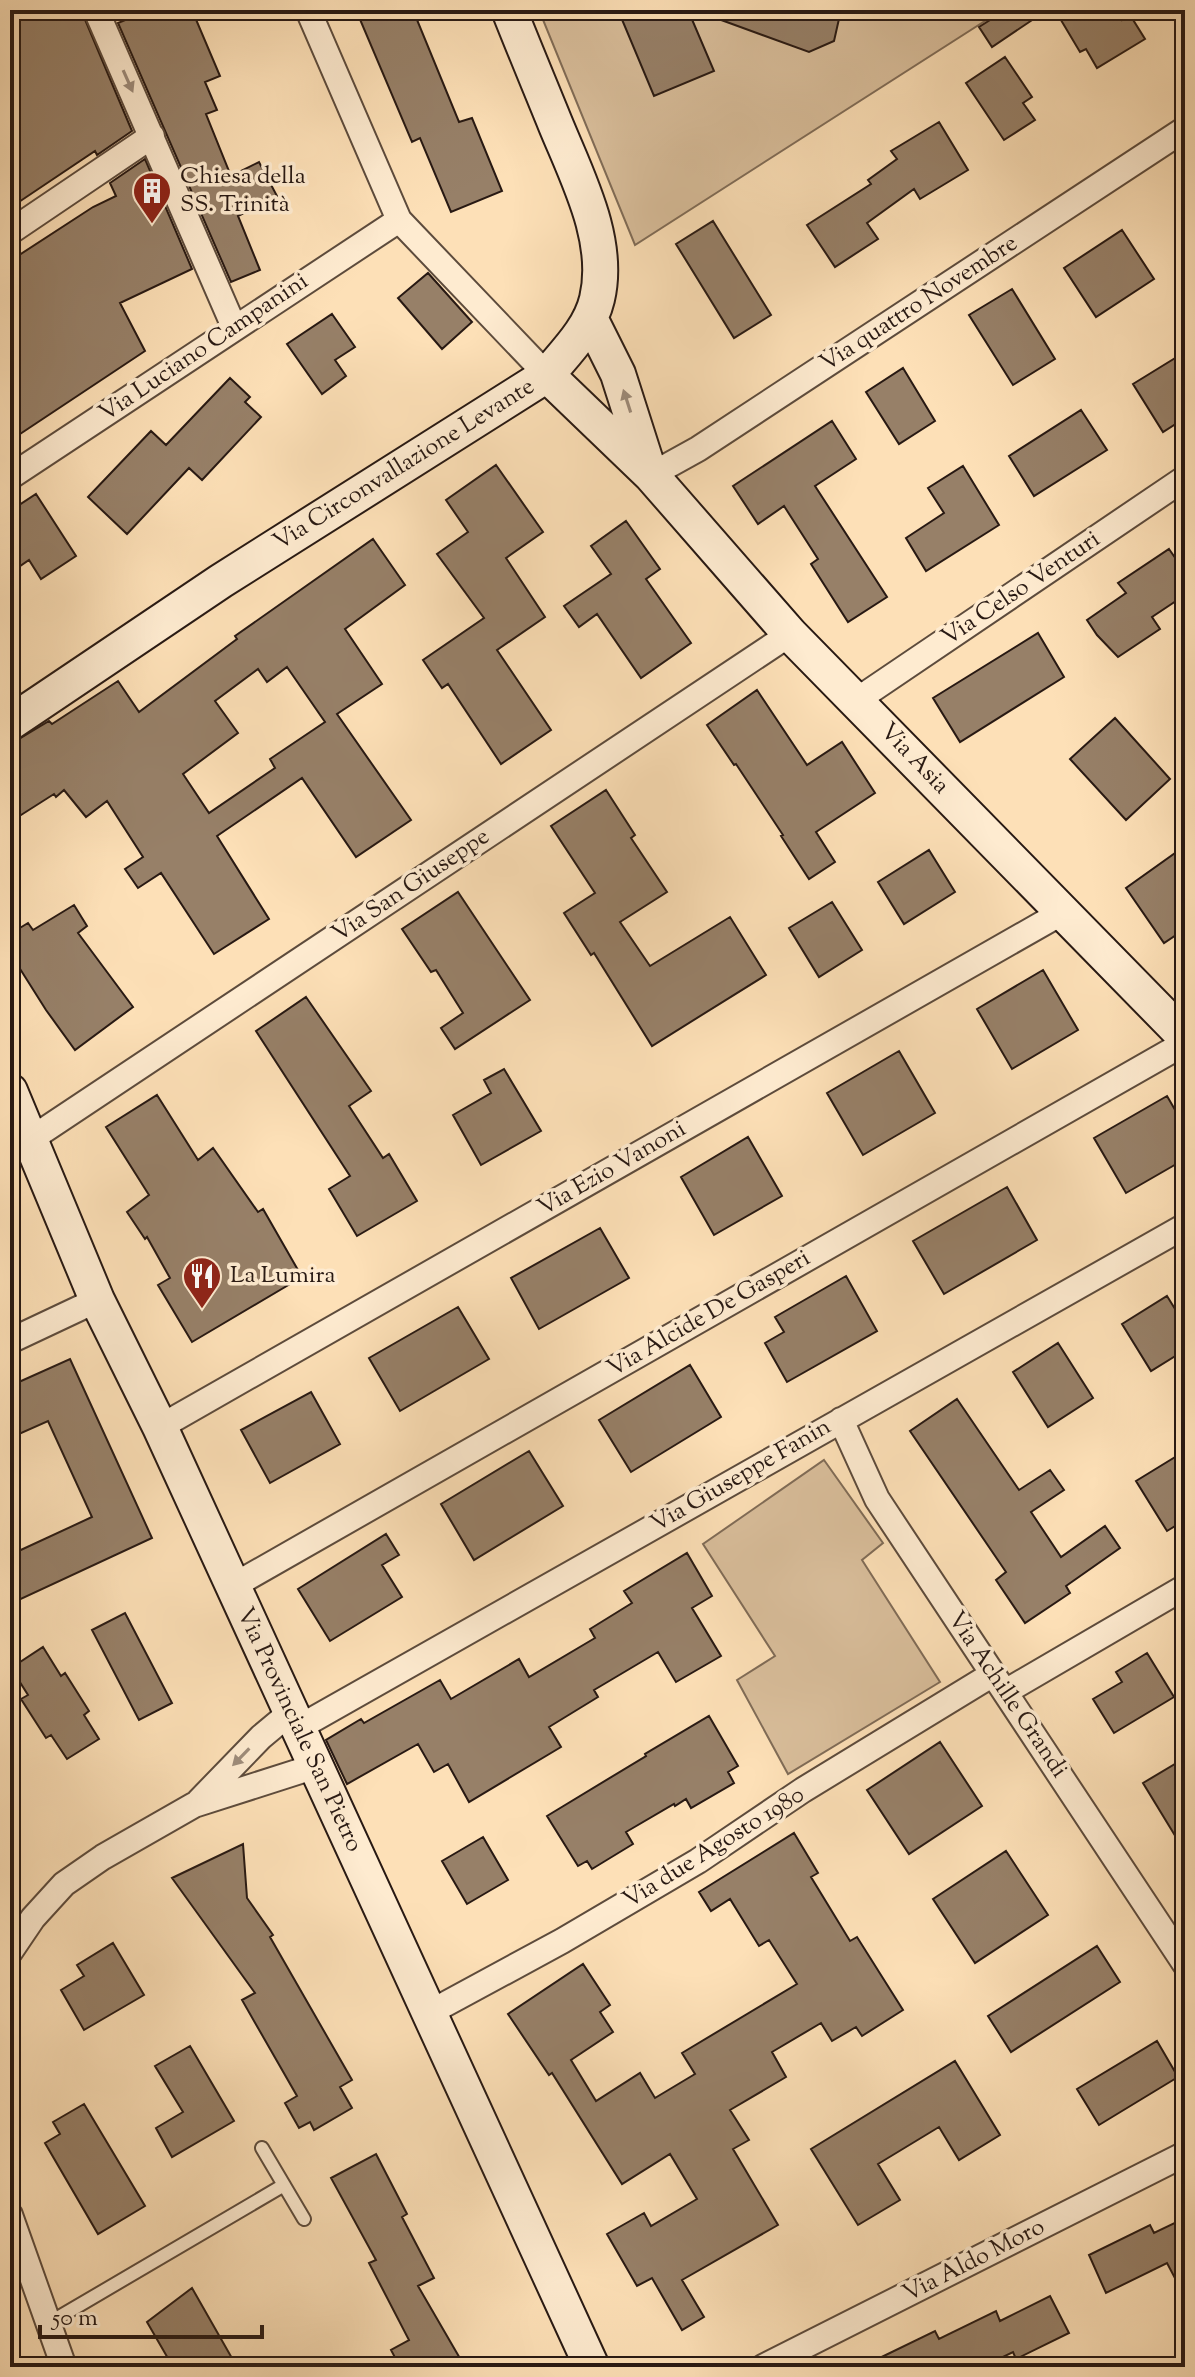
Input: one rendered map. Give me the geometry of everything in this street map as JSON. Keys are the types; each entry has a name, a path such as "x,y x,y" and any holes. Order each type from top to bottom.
{"main road":[{"name":"Via Circonvallazione Levante","path":"10,723 221,581 547,375 570,348 590,318 597,299 600,274 593,221 509,10"},
{"name":"Via Asia","path":"590,318 618,374 651,475"},
{"name":"Via Asia","path":"547,375 651,475 790,634 1185,1040"},
{"name":"Via Provinciale San Pietro","path":"10,1091 97,1300 160,1427 592,2367"}],"street":[{"path":"96,10 234,327"},
{"path":"308,10 399,220 547,375"},
{"name":"Via quattro Novembre","path":"651,475 698,449 1185,129"},
{"path":"10,232 152,136"},
{"name":"Via Luciano Campanini","path":"10,477 399,220"},
{"name":"Via Celso Venturi","path":"857,700 1185,478"},
{"name":"Via San Giuseppe","path":"31,1139 790,634"},
{"name":"Via Ezio Vanoni","path":"160,1427 1063,912"},
{"name":"Via Alcide De Gasperi","path":"233,1586 1185,1040"},
{"name":"Via Giuseppe Fanin","path":"194,1805 261,1737 841,1420 1185,1226"},
{"path":"10,1341 97,1300"},
{"name":"Via Achille Grandi","path":"841,1420 877,1499 1185,1964"},
{"name":"Via due Agosto 1980","path":"429,2013 562,1941 698,1861 803,1790 999,1683 1185,1587"},
{"path":"10,1952 33,1918 64,1884 103,1857 194,1805 316,1766"},
{"name":"Via Aldo Moro","path":"763,2367 1185,2154"},
{"path":"10,2215 64,2367"}],"lane":[{"path":"262,2148 304,2219"},
{"path":"49,2323 284,2185"}],"shaded area":[{"path":"539,10 1002,10 635,245"},
{"path":"824,1460 883,1543 862,1560 940,1682 788,1774 737,1680 775,1656 703,1544"}],"building":[{"path":"10,10 81,10 132,131 97,155 95,151 10,208"},
{"path":"149,10 192,10 220,76 205,82 217,110 206,114 231,176 259,162 277,196 238,216 260,270 231,282 118,23"},
{"path":"356,10 413,10 459,122 472,118 502,191 451,212 420,138 412,142"},
{"path":"618,10 688,10 714,71 654,96"},
{"path":"702,10 841,10 834,41 809,52 702,13"},
{"path":"1006,10 1047,10 992,47 979,27"},
{"path":"1055,10 1116,10 1122,20 1130,15 1145,39 1097,68 1086,49 1080,52"},
{"path":"1005,57 1032,97 1023,103 1035,120 1004,140 966,83"},
{"path":"939,122 968,170 920,199 914,189 867,223 878,239 835,267 807,225 871,184 868,180 897,159 891,151"},
{"path":"145,159 192,269 120,303 145,351 20,434 10,424 10,261 93,207 116,196 110,183"},
{"path":"713,221 771,315 734,338 676,244"},
{"path":"1122,230 1154,279 1096,317 1064,268"},
{"path":"428,273 472,322 442,349 398,298"},
{"path":"1012,289 1055,359 1013,385 969,315"},
{"path":"332,314 355,347 335,360 346,376 322,394 287,344"},
{"path":"1185,352 1185,418 1163,432 1133,384"},
{"path":"903,368 935,421 899,444 866,392"},
{"path":"230,378 250,397 245,402 261,417 202,480 189,468 127,534 88,497 151,431 166,445"},
{"path":"1081,410 1107,450 1034,496 1009,456"},
{"path":"832,421 856,459 815,486 887,597 848,622 811,564 818,559 784,506 758,524 733,486"},
{"path":"496,465 543,532 506,558 545,617 497,650 551,730 501,764 448,684 442,688 423,660 484,618 437,554 468,532 446,500"},
{"path":"963,466 999,525 926,571 906,538 944,513 928,488"},
{"path":"36,494 76,556 41,579 29,560 10,573 10,511"},
{"path":"626,521 660,569 646,579 691,643 641,678 597,614 579,627 564,606 611,574 591,546"},
{"path":"373,539 405,585 345,629 382,684 337,714 411,820 356,857 302,778 217,836 269,919 214,954 161,873 138,888 125,869 143,857 107,801 86,817 64,790 10,822 10,746 49,721 52,724 118,681 139,712 237,639 235,636","holes":["287,667 325,722 270,759 275,768 209,813 183,774 238,733 215,701 258,669 267,682"]},
{"path":"1169,549 1185,572 1185,595 1152,617 1160,629 1118,657 1087,620 1126,593 1118,583"},
{"path":"1038,633 1064,677 960,742 933,698"},
{"path":"757,690 807,765 842,742 875,793 816,832 835,862 809,879 736,764 707,725"},
{"path":"1115,718 1170,779 1126,820 1070,759"},
{"path":"606,790 635,835 631,838 667,892 620,922 650,966 730,917 766,975 652,1046 594,953 591,955 564,913 595,893 551,826"},
{"path":"1185,846 1185,929 1164,943 1126,888"},
{"path":"929,850 955,892 904,924 878,882"},
{"path":"458,892 530,1000 455,1049 441,1028 463,1013 436,970 431,972 402,929"},
{"path":"832,902 862,950 819,977 789,928"},
{"path":"74,905 87,926 78,933 133,1007 75,1050 10,953 10,934 28,923 33,930"},
{"path":"1043,970 1078,1030 1012,1069 977,1009"},
{"path":"306,997 371,1091 349,1106 383,1158 389,1154 417,1201 357,1236 329,1189 350,1176 256,1031"},
{"path":"899,1051 935,1113 863,1155 827,1093"},
{"path":"504,1069 541,1131 481,1165 453,1115 491,1093 484,1080"},
{"path":"157,1095 198,1160 213,1148 258,1212 263,1209 302,1277 192,1342 158,1285 170,1278 147,1237 145,1239 127,1212 149,1195 106,1127"},
{"path":"1167,1096 1185,1127 1185,1159 1126,1193 1094,1138"},
{"path":"748,1137 782,1196 714,1235 681,1177"},
{"path":"1007,1187 1037,1240 944,1294 913,1241"},
{"path":"600,1228 629,1278 539,1329 511,1278"},
{"path":"846,1276 877,1331 787,1382 765,1343 784,1332 775,1317"},
{"path":"1167,1296 1185,1325 1185,1350 1151,1371 1122,1324"},
{"path":"458,1307 489,1359 400,1411 369,1358"},
{"path":"1058,1343 1093,1398 1048,1427 1013,1372"},
{"path":"70,1359 152,1538 10,1604 10,1555 92,1517 48,1421 10,1438 10,1386"},
{"path":"690,1365 721,1417 631,1472 599,1420"},
{"path":"311,1392 340,1444 270,1483 241,1430"},
{"path":"957,1399 1019,1490 1050,1470 1064,1490 1031,1512 1061,1557 1105,1526 1120,1548 1066,1586 1070,1593 1025,1623 996,1580 1006,1572 910,1431"},
{"path":"529,1451 563,1506 474,1560 441,1504"},
{"path":"1185,1451 1185,1520 1167,1531 1136,1481"},
{"path":"386,1534 399,1555 382,1565 402,1597 330,1641 298,1589"},
{"path":"687,1553 712,1596 692,1608 721,1656 676,1682 658,1652 594,1690 598,1697 549,1727 561,1747 469,1802 448,1764 434,1772 418,1744 347,1784 326,1740 361,1719 364,1723 440,1680 451,1699 519,1659 529,1677 595,1638 590,1629 632,1603 624,1591"},
{"path":"125,1613 172,1703 139,1720 92,1630"},
{"path":"43,1647 61,1676 65,1673 89,1711 84,1715 99,1739 67,1759 51,1735 46,1738 21,1699 28,1695 11,1668"},
{"path":"1147,1653 1174,1697 1114,1733 1093,1699 1122,1682 1116,1672"},
{"path":"709,1716 738,1766 728,1772 734,1783 691,1808 686,1799 674,1804 626,1832 633,1844 592,1869 587,1861 578,1866 547,1816"},
{"path":"940,1742 982,1806 909,1854 867,1790"},
{"path":"1185,1758 1185,1852 1143,1783"},
{"path":"794,1833 818,1873 811,1877 850,1941 857,1937 903,2010 862,2036 856,2027 832,2041 821,2023 772,2052 786,2077 730,2110 749,2140 733,2149 778,2225 682,2280 704,2317 682,2330 652,2278 637,2286 607,2234 644,2213 651,2226 697,2199 670,2154 622,2184 552,2073 549,2075 508,2014 583,1964 610,2005 600,2012 613,2032 571,2060 596,2101 640,2073 655,2098 695,2074 682,2053 797,1984 769,1940 759,1946 730,1899 711,1911 699,1892"},
{"path":"483,1837 508,1880 467,1904 442,1861"},
{"path":"243,1844 247,1898 273,1935 270,1937 352,2080 340,2087 352,2108 314,2130 310,2122 299,2128 285,2103 297,2096 242,2000 255,1993 172,1878"},
{"path":"1006,1851 1048,1915 975,1963 933,1899"},
{"path":"113,1943 144,1995 84,2030 61,1990 84,1976 77,1965"},
{"path":"1097,1946 1120,1982 1011,2052 988,2016"},
{"path":"1157,2041 1178,2077 1099,2125 1077,2089"},
{"path":"190,2046 234,2121 172,2157 156,2128 183,2112 155,2066"},
{"path":"955,2061 1000,2135 959,2160 939,2127 878,2164 900,2200 858,2225 811,2149"},
{"path":"84,2104 145,2206 98,2234 45,2143 60,2134 53,2122"},
{"path":"376,2154 407,2214 402,2217 434,2278 418,2286 465,2367 400,2367 391,2350 409,2340 369,2263 376,2260 331,2178"},
{"path":"1185,2218 1185,2297 1167,2263 1106,2293 1089,2255 1150,2225 1154,2233"},
{"path":"192,2288 237,2367 173,2367 147,2322"},
{"path":"1050,2296 1069,2333 1016,2359 1013,2352 982,2367 861,2367 935,2331 939,2339 996,2311 1000,2321"}],"place":[{"name":"Chiesa della SS. Trinità","path":"152,225"},
{"name":"La Lumira","path":"202,1310"}]}
